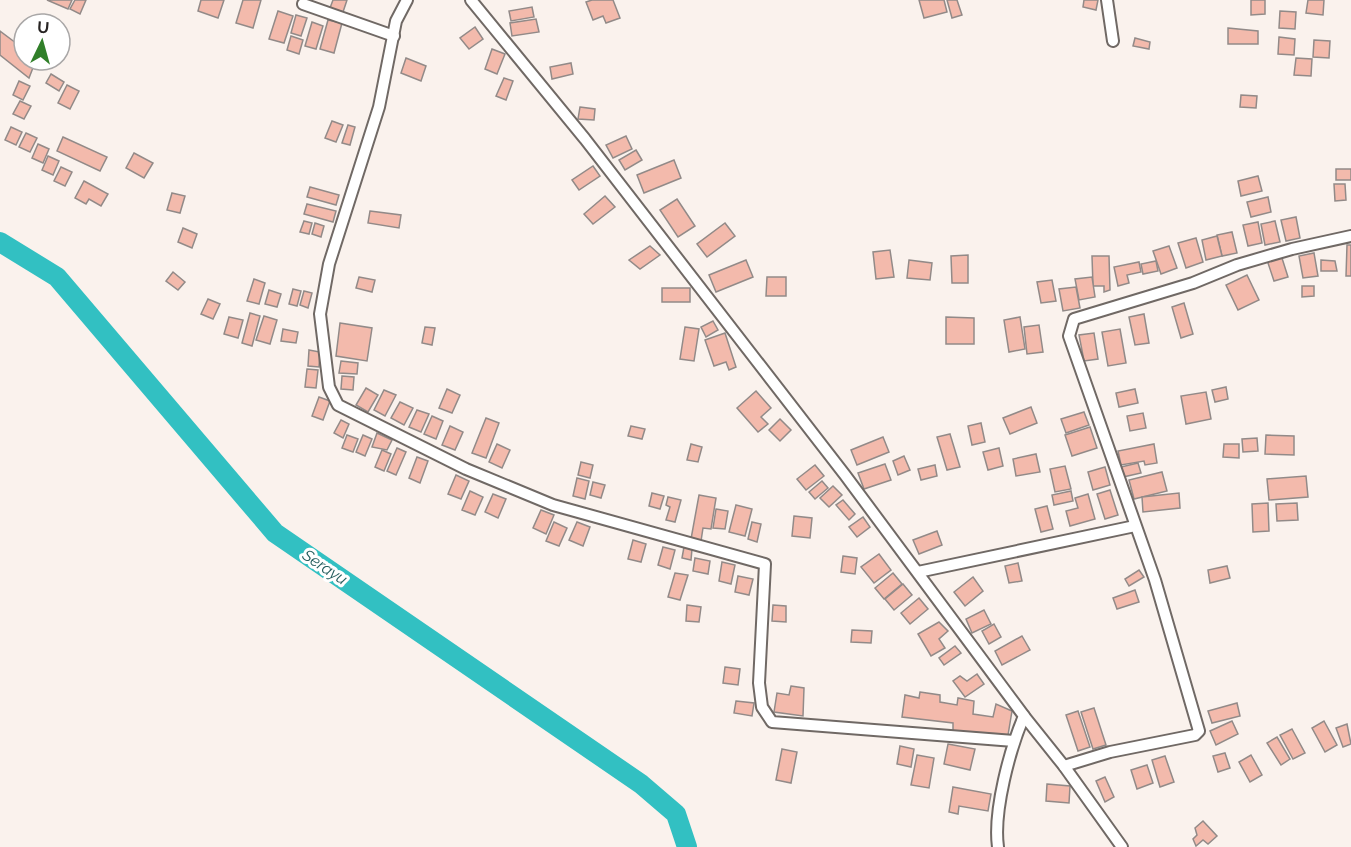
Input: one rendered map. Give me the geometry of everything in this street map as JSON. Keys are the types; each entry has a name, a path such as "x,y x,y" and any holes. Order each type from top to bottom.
{"street":[{"path":"407,0 396,21 379,107 329,264 320,314 329,387 338,405 466,469 553,505 765,564 759,682 762,707 772,722 1014,741"},
{"path":"471,0 585,139 918,572 985,667 1064,766 1122,847"},
{"path":"1107,0 1113,41"},
{"path":"303,4 394,36"},
{"path":"1064,766 1110,752 1195,735 1199,731 1155,580 1069,336 1074,319 1193,283 1270,255 1351,236"},
{"path":"918,572 1135,526"},
{"path":"998,847 1001,801 1014,741 1024,716"}],"building":[{"path":"47,0 72,0 68,9"},
{"path":"75,0 86,0 80,14 70,9"},
{"path":"201,0 224,0 218,18 198,11"},
{"path":"243,0 261,0 253,28 236,23"},
{"path":"333,0 347,0 343,12 330,8"},
{"path":"613,0 620,18 606,23 603,16 593,20 586,2"},
{"path":"919,0 944,0 947,12 924,18"},
{"path":"947,0 957,0 962,15 952,18"},
{"path":"1084,0 1098,0 1096,10 1083,7"},
{"path":"1251,0 1265,0 1265,14 1251,15"},
{"path":"1308,0 1324,0 1323,15 1306,13"},
{"path":"532,7 534,17 511,21 509,11"},
{"path":"278,11 293,16 284,43 269,39"},
{"path":"1280,11 1296,12 1295,29 1279,28"},
{"path":"296,15 307,18 301,36 291,33"},
{"path":"536,19 539,32 512,36 510,23"},
{"path":"328,20 342,23 334,53 320,49"},
{"path":"312,22 323,26 316,49 305,46"},
{"path":"475,27 483,39 469,49 460,38"},
{"path":"1228,28 1258,31 1258,44 1228,44"},
{"path":"0,31 12,40 12,65 0,55"},
{"path":"291,36 303,40 299,54 287,50"},
{"path":"1279,37 1295,39 1294,55 1278,54"},
{"path":"1135,38 1150,42 1149,49 1133,46"},
{"path":"1314,40 1330,41 1329,58 1313,57"},
{"path":"492,49 505,54 497,74 485,69"},
{"path":"406,58 426,66 421,81 401,73"},
{"path":"1296,58 1312,59 1311,76 1294,75"},
{"path":"571,63 573,74 552,79 550,67"},
{"path":"21,72 31,72 29,78"},
{"path":"51,74 64,82 59,91 46,83"},
{"path":"504,78 513,81 506,100 496,96"},
{"path":"19,81 30,86 23,100 13,95"},
{"path":"67,85 79,91 70,109 58,103"},
{"path":"1241,95 1257,96 1256,108 1240,107"},
{"path":"20,101 31,106 24,119 13,114"},
{"path":"580,107 595,109 594,120 578,119"},
{"path":"332,121 343,125 336,142 325,138"},
{"path":"348,125 355,127 350,145 342,143"},
{"path":"11,127 22,132 16,145 5,140"},
{"path":"26,133 37,138 30,152 19,147"},
{"path":"626,136 632,149 613,158 606,145"},
{"path":"63,137 107,157 100,171 57,151"},
{"path":"38,144 49,149 43,163 32,158"},
{"path":"636,150 642,160 625,170 619,160"},
{"path":"134,153 153,163 144,178 126,168"},
{"path":"48,156 59,161 53,175 42,170"},
{"path":"674,160 681,178 644,193 637,175"},
{"path":"593,166 600,176 579,190 572,180"},
{"path":"61,167 72,172 65,186 54,181"},
{"path":"1336,169 1351,169 1351,180 1336,180"},
{"path":"1258,176 1262,191 1241,196 1238,181"},
{"path":"84,181 108,194 101,206 89,199 86,204 75,198"},
{"path":"1334,184 1345,184 1346,200 1335,201"},
{"path":"310,187 339,195 336,205 307,197"},
{"path":"172,193 185,196 180,213 167,210"},
{"path":"605,196 615,207 593,224 584,214"},
{"path":"1268,197 1271,212 1251,217 1247,202"},
{"path":"677,199 695,226 678,237 660,210"},
{"path":"307,204 336,211 333,222 304,214"},
{"path":"370,211 401,215 399,228 368,223"},
{"path":"1296,217 1300,238 1286,241 1281,220"},
{"path":"304,221 312,223 309,234 300,232"},
{"path":"1275,221 1280,242 1265,245 1261,224"},
{"path":"1258,222 1262,243 1248,246 1243,225"},
{"path":"315,223 324,226 321,237 312,234"},
{"path":"725,223 735,236 707,257 697,244"},
{"path":"183,228 197,234 192,248 178,242"},
{"path":"1232,232 1237,253 1222,256 1217,235"},
{"path":"1217,236 1222,256 1206,260 1202,240"},
{"path":"1196,238 1203,262 1186,268 1178,243"},
{"path":"1347,245 1351,245 1351,276 1346,276"},
{"path":"650,246 660,255 640,269 629,260"},
{"path":"1169,246 1177,268 1161,274 1153,251"},
{"path":"890,250 894,277 876,279 873,252"},
{"path":"1314,253 1318,276 1303,278 1299,256"},
{"path":"968,255 968,283 952,283 951,256"},
{"path":"1281,255 1288,277 1274,281 1267,260"},
{"path":"1092,256 1109,256 1110,290 1104,292 1104,286 1093,286"},
{"path":"746,260 753,277 716,292 709,275"},
{"path":"909,260 932,263 930,280 907,278"},
{"path":"1321,260 1335,261 1337,271 1321,271"},
{"path":"1156,261 1158,271 1143,274 1141,264"},
{"path":"1139,262 1141,272 1127,275 1129,283 1118,286 1114,267"},
{"path":"173,272 185,282 178,290 166,281"},
{"path":"1247,275 1259,300 1238,310 1226,285"},
{"path":"359,277 375,280 372,292 356,288"},
{"path":"767,277 786,277 786,296 766,296"},
{"path":"1092,277 1095,297 1079,300 1075,279"},
{"path":"254,279 265,283 259,304 247,301"},
{"path":"1052,280 1056,301 1041,303 1037,282"},
{"path":"1302,286 1314,286 1314,296 1302,297"},
{"path":"1076,287 1080,308 1063,311 1059,289"},
{"path":"662,288 690,288 690,302 662,302"},
{"path":"293,289 301,291 297,306 289,304"},
{"path":"269,290 281,294 277,307 265,304"},
{"path":"304,291 312,293 308,308 300,305"},
{"path":"208,299 220,304 213,319 201,314"},
{"path":"1184,303 1193,334 1181,338 1172,307"},
{"path":"250,313 260,316 252,346 242,343"},
{"path":"1144,314 1149,343 1135,345 1129,317"},
{"path":"264,316 277,320 270,344 256,340"},
{"path":"229,317 243,320 238,338 224,334"},
{"path":"946,317 974,318 974,344 946,344"},
{"path":"1020,317 1025,349 1009,352 1004,320"},
{"path":"713,321 718,330 706,337 701,327"},
{"path":"340,323 372,328 367,361 336,356"},
{"path":"1039,325 1043,352 1027,354 1024,327"},
{"path":"425,327 435,328 432,345 422,343"},
{"path":"685,327 699,329 694,361 680,359"},
{"path":"283,329 298,332 296,343 281,341"},
{"path":"1120,329 1126,363 1108,366 1102,332"},
{"path":"725,333 736,367 729,370 726,362 714,366 705,340"},
{"path":"1094,333 1098,359 1084,361 1079,335"},
{"path":"309,350 320,352 319,367 308,366"},
{"path":"341,361 358,363 357,374 339,373"},
{"path":"307,369 318,370 316,388 305,387"},
{"path":"342,376 354,377 353,390 341,389"},
{"path":"1226,387 1228,399 1215,402 1212,390"},
{"path":"366,388 378,395 368,412 356,405"},
{"path":"447,389 460,395 452,413 439,408"},
{"path":"1135,389 1138,403 1119,407 1116,393"},
{"path":"384,390 396,395 385,416 374,410"},
{"path":"756,391 771,408 761,417 768,424 758,432 737,408"},
{"path":"1206,392 1211,419 1186,424 1181,396"},
{"path":"319,397 330,401 323,420 312,416"},
{"path":"400,402 413,408 404,425 391,418"},
{"path":"1031,407 1037,423 1010,434 1003,418"},
{"path":"417,410 429,414 421,432 409,427"},
{"path":"1084,412 1089,425 1066,433 1061,419"},
{"path":"1143,413 1146,428 1130,431 1127,416"},
{"path":"432,416 443,421 436,439 424,434"},
{"path":"486,418 499,423 486,458 472,453"},
{"path":"780,419 791,430 780,441 769,430"},
{"path":"341,420 349,424 343,438 334,433"},
{"path":"981,423 985,442 972,445 968,426"},
{"path":"450,426 463,432 455,450 442,445"},
{"path":"631,426 645,429 642,439 628,436"},
{"path":"1090,427 1097,448 1072,456 1065,435"},
{"path":"377,433 392,440 387,450 372,447"},
{"path":"950,434 960,467 947,470 937,437"},
{"path":"347,435 358,439 353,452 342,448"},
{"path":"363,435 372,439 365,456 356,452"},
{"path":"1266,435 1294,436 1294,455 1265,454"},
{"path":"883,437 889,452 857,465 851,450"},
{"path":"1257,438 1258,451 1243,452 1242,439"},
{"path":"497,444 510,450 502,468 489,462"},
{"path":"691,444 702,447 698,462 687,460"},
{"path":"1154,444 1157,463 1145,465 1144,461 1121,465 1118,451"},
{"path":"1224,444 1239,444 1239,458 1223,457"},
{"path":"397,448 406,452 396,475 387,471"},
{"path":"999,448 1003,466 988,470 983,452"},
{"path":"382,450 391,454 384,471 375,467"},
{"path":"1036,454 1040,472 1016,476 1013,459"},
{"path":"904,456 910,470 898,475 893,461"},
{"path":"417,457 428,461 420,483 409,478"},
{"path":"581,462 593,465 590,478 578,475"},
{"path":"1138,463 1141,473 1123,477 1121,467"},
{"path":"885,464 891,480 864,489 858,473"},
{"path":"815,465 824,476 806,490 797,479"},
{"path":"935,465 937,476 921,480 918,469"},
{"path":"1065,466 1071,489 1055,492 1050,469"},
{"path":"1105,467 1110,485 1093,490 1088,472"},
{"path":"1162,472 1167,491 1134,499 1129,480"},
{"path":"456,475 469,481 461,499 448,494"},
{"path":"1306,476 1308,497 1269,500 1267,479"},
{"path":"577,478 589,481 585,499 573,496"},
{"path":"822,481 828,488 815,499 809,492"},
{"path":"593,482 605,485 601,498 590,495"},
{"path":"833,486 842,495 829,507 820,498"},
{"path":"1110,490 1118,515 1105,519 1097,494"},
{"path":"470,491 483,497 475,515 462,510"},
{"path":"1071,491 1073,501 1054,505 1052,495"},
{"path":"652,493 664,496 660,509 649,506"},
{"path":"1179,493 1180,508 1143,512 1142,497"},
{"path":"493,494 506,499 498,518 485,512"},
{"path":"1088,494 1095,519 1070,526 1066,511 1078,508 1075,498"},
{"path":"699,495 716,498 711,529 703,528 701,541 691,539"},
{"path":"668,497 681,500 675,522 666,520 670,507 666,505"},
{"path":"843,500 855,514 849,520 836,505"},
{"path":"1268,503 1269,531 1253,532 1252,504"},
{"path":"1297,503 1298,520 1277,521 1276,504"},
{"path":"736,505 752,509 745,536 729,532"},
{"path":"1047,506 1053,529 1041,532 1035,509"},
{"path":"716,509 728,511 725,529 713,528"},
{"path":"541,510 554,515 546,534 533,528"},
{"path":"794,516 812,518 810,538 792,536"},
{"path":"863,517 870,527 857,537 849,527"},
{"path":"554,522 567,528 559,546 546,541"},
{"path":"577,522 590,527 583,546 569,540"},
{"path":"752,522 761,524 757,542 748,539"},
{"path":"937,531 942,545 919,554 913,540"},
{"path":"633,540 646,544 641,562 628,559"},
{"path":"663,547 675,550 670,569 658,565"},
{"path":"684,547 692,549 691,560 682,558"},
{"path":"879,554 891,570 874,583 861,567"},
{"path":"843,556 857,558 855,574 841,572"},
{"path":"695,558 710,561 708,574 693,571"},
{"path":"722,562 735,565 731,584 719,581"},
{"path":"1018,563 1022,581 1009,583 1005,566"},
{"path":"1227,566 1230,578 1210,583 1208,570"},
{"path":"1139,570 1144,577 1129,586 1125,579"},
{"path":"675,573 688,575 680,600 668,597"},
{"path":"893,573 902,584 884,599 875,588"},
{"path":"738,576 753,579 749,595 735,592"},
{"path":"973,577 983,591 965,606 954,592"},
{"path":"903,584 912,595 894,610 885,599"},
{"path":"1135,590 1139,602 1117,609 1113,598"},
{"path":"919,598 928,609 910,624 901,613"},
{"path":"687,605 701,607 699,622 686,621"},
{"path":"773,605 786,606 786,622 772,621"},
{"path":"984,610 991,624 972,633 966,619"},
{"path":"939,622 948,631 939,639 945,648 931,656 918,634"},
{"path":"994,624 1001,637 989,644 982,631"},
{"path":"852,630 872,631 871,643 851,642"},
{"path":"1022,636 1030,650 1002,665 995,651"},
{"path":"955,646 961,653 944,665 939,658"},
{"path":"725,667 740,669 738,685 723,683"},
{"path":"977,674 984,684 965,697 953,681 960,676 967,681"},
{"path":"791,686 804,688 803,716 774,712 777,693 789,695"},
{"path":"920,692 940,695 940,702 957,705 958,698 974,701 973,714 993,717 996,704 1012,711 1008,735 953,732 953,723 902,717 905,695 919,698"},
{"path":"736,701 754,703 752,716 734,713"},
{"path":"1237,703 1240,716 1212,723 1208,711"},
{"path":"1094,708 1106,745 1093,749 1081,712"},
{"path":"1078,711 1090,747 1078,751 1066,715"},
{"path":"1232,721 1238,734 1216,745 1210,731"},
{"path":"1324,721 1337,745 1325,752 1312,728"},
{"path":"1347,724 1351,744 1343,747 1336,728"},
{"path":"1292,729 1305,753 1293,759 1280,735"},
{"path":"1277,737 1290,759 1281,765 1267,743"},
{"path":"948,744 975,749 970,770 944,764"},
{"path":"900,746 914,749 911,767 897,764"},
{"path":"782,749 797,752 791,783 776,780"},
{"path":"1225,753 1230,768 1218,772 1213,756"},
{"path":"917,755 934,758 929,788 911,785"},
{"path":"1251,755 1262,775 1250,782 1239,762"},
{"path":"1165,756 1174,782 1160,787 1152,760"},
{"path":"1147,765 1153,783 1137,789 1131,770"},
{"path":"1105,777 1114,797 1105,802 1096,781"},
{"path":"1047,784 1070,786 1069,803 1046,801"},
{"path":"953,787 991,794 988,811 959,806 958,814 949,812"},
{"path":"1203,821 1217,836 1208,844 1203,840 1196,846 1193,839 1197,835 1195,828"}],"waterway":[{"name":"Serayu","path":"0,242 57,277 275,533 641,784 676,814 687,847"}]}
